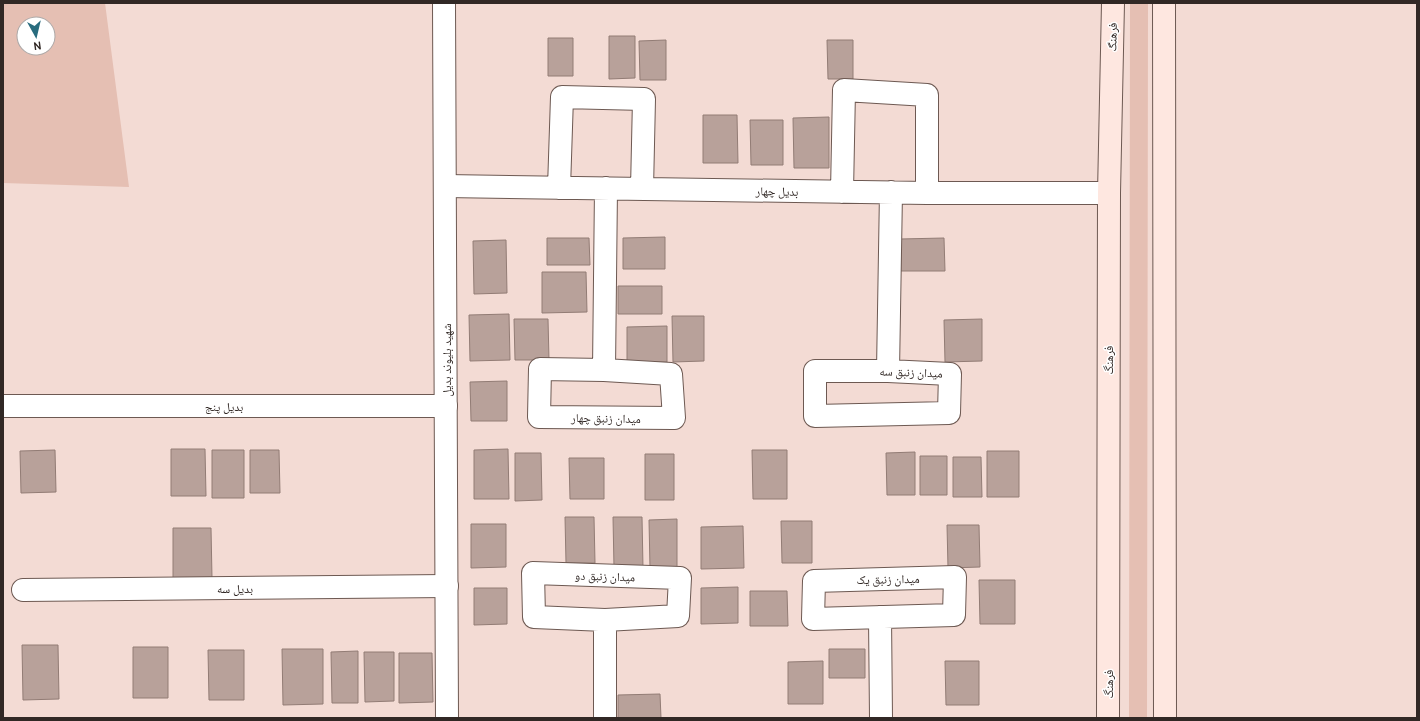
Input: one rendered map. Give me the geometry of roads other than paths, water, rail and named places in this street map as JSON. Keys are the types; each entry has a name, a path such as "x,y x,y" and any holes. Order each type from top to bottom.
{"main road":[{"name":"فرهنگ","path":"1108,718 1109,193 1113,3"},
{"path":"1164,3 1165,718"}],"street":[{"name":"شهید بلیوند بدیل","path":"444,3 447,718"},
{"path":"842,192 844,90 927,95 927,193"},
{"path":"559,188 562,97 644,99 642,189"},
{"name":"بدیل چهار","path":"445,186 927,193 1109,193"},
{"path":"604,370 606,188"},
{"path":"888,371 891,192"},
{"name":"میدان زنبق چهار","path":"540,369 604,370 670,374 674,418 539,417 540,369"},
{"name":"میدان زنبق سه","path":"815,371 888,371 950,374 949,413 815,416 815,371"},
{"name":"بدیل پنج","path":"3,406 446,406"},
{"name":"میدان زنبق دو","path":"533,574 680,578 678,616 605,620 534,617 533,574"},
{"name":"میدان زنبق یک","path":"955,577 954,615 880,617 813,619 814,581 955,577"},
{"name":"بدیل سه","path":"23,590 447,586"},
{"path":"880,617 881,718"},
{"path":"605,620 605,718"}]}
